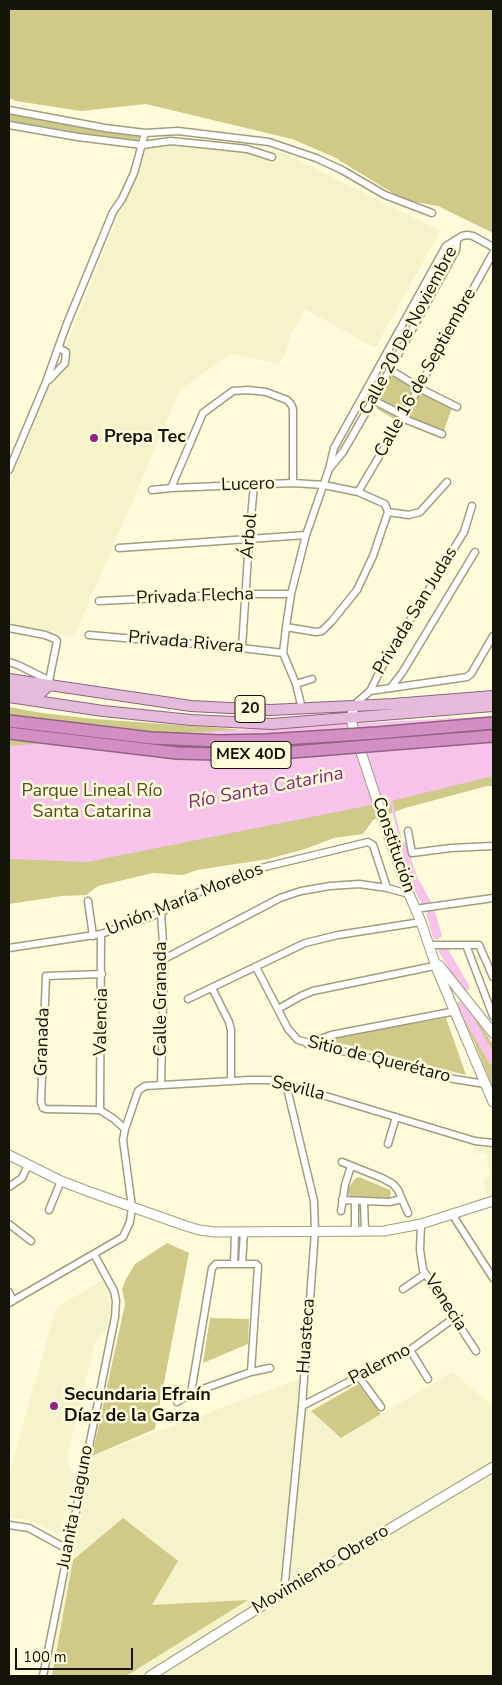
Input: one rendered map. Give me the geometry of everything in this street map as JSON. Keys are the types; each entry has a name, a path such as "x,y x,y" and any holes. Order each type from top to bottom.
{"highway":[{"name":"MEX 40D","path":"9,721 151,738 220,741 359,734 493,723"},
{"name":"MEX 40D","path":"9,733 177,754 255,755 493,736"}],"main road":[{"name":"20","path":"9,680 49,684 191,706 246,709 302,709 493,696"},
{"path":"9,688 41,693 49,684"},
{"name":"20","path":"9,697 103,711 191,720 272,724 352,723 493,706"}],"street":[{"path":"9,110 104,128 144,133 178,131 269,142 316,158 342,170 385,195 432,213"},
{"path":"9,125 78,137 142,145 171,141 247,149 272,157"},
{"path":"9,470 113,212 122,199 134,173 144,133"},
{"path":"247,149 248,138"},
{"path":"457,239 462,236 473,236 493,247"},
{"name":"Calle 20 De Noviembre","path":"329,469 343,452 373,400 456,250 457,239"},
{"name":"Calle 20 De Noviembre","path":"329,469 334,448 446,246 457,239"},
{"name":"Calle 16 de Septiembre","path":"358,492 403,417 493,252"},
{"path":"46,382 64,363 66,352 59,347"},
{"path":"389,369 457,407"},
{"path":"171,488 203,413 233,392 248,390 266,392 287,400 291,404 292,483"},
{"path":"373,400 403,417 442,434"},
{"path":"302,709 296,684 283,653 291,594 306,535 329,469"},
{"path":"286,627 319,632 332,621 357,590 373,556 388,512 409,515 420,512 447,482"},
{"name":"Lucero","path":"152,490 292,483 324,485 358,492 385,504 388,512"},
{"name":"Árbol","path":"242,648 254,485"},
{"name":"Privada San Judas","path":"370,691 385,661 464,532 472,506"},
{"path":"119,548 306,535"},
{"path":"391,687 402,673 475,552"},
{"name":"Privada Flecha","path":"99,601 245,594 291,594"},
{"path":"9,628 50,636 57,641 49,684 18,665 9,662"},
{"name":"Privada Rivera","path":"89,635 283,653"},
{"path":"352,723 354,705 370,691 467,677 471,674 493,636"},
{"path":"296,684 312,679"},
{"name":"Constitución","path":"352,723 409,894 493,1102"},
{"path":"408,831 412,853 451,848 493,846"},
{"name":"Unión María Morelos","path":"9,948 102,934 161,913 179,900 261,868 368,842 373,845 387,888"},
{"path":"164,959 280,898 301,891 359,884 387,888 409,894"},
{"path":"416,909 493,898"},
{"path":"88,901 93,936"},
{"name":"Calle Granada","path":"161,913 164,959 161,1084"},
{"path":"188,999 305,942 421,922"},
{"name":"Valencia","path":"100,1110 102,934"},
{"path":"429,945 478,945 493,977"},
{"path":"466,945 493,1016"},
{"path":"278,1009 313,991 437,964"},
{"name":"Constitución","path":"437,964 492,1028"},
{"name":"Sitio de Querétaro","path":"256,967 294,1038 307,1044 454,1079 485,1084"},
{"name":"Granada","path":"100,1110 43,1108 41,1102 46,976 102,974"},
{"path":"212,988 231,1030 231,1081"},
{"path":"307,1044 331,1035 454,1007 456,999 466,999"},
{"name":"Sevilla","path":"125,1129 141,1088 161,1084 269,1080 475,1141 493,1143"},
{"name":"Huasteca","path":"284,1592 302,1406 315,1232 314,1201 286,1084"},
{"path":"9,1292 11,1302 123,1237 130,1222 132,1206 123,1140 125,1129 100,1110"},
{"path":"388,1144 396,1117"},
{"path":"9,1155 61,1181 199,1230 240,1233 384,1231 421,1224 493,1201"},
{"path":"342,1162 396,1187 408,1213"},
{"path":"9,1188 22,1178 28,1165"},
{"path":"341,1211 351,1166"},
{"path":"49,1210 61,1181"},
{"path":"342,1200 389,1202 402,1199"},
{"path":"354,1202 355,1232"},
{"path":"364,1202 365,1231"},
{"path":"452,1214 493,1278"},
{"path":"9,1224 31,1241"},
{"name":"Venecia","path":"421,1224 420,1250 425,1274 476,1351"},
{"path":"234,1264 240,1233"},
{"path":"240,1233 242,1264"},
{"name":"Juanita Llaguno","path":"42,1676 116,1310 114,1292 94,1254"},
{"path":"191,1393 213,1266 218,1263 256,1264 259,1268 251,1372"},
{"path":"402,1290 425,1274"},
{"name":"Palermo","path":"302,1406 410,1350 454,1318"},
{"path":"410,1350 428,1379"},
{"path":"177,1402 191,1393 251,1372 270,1368"},
{"path":"359,1377 381,1407"},
{"name":"Movimiento Obrero","path":"150,1676 284,1592 493,1467"},
{"path":"9,1525 29,1528 68,1549"}],"shaded area":[{"name":"Prepa Tec","path":"179,145 282,152 440,231 375,348 305,309 292,332 285,355 279,364 231,354 180,390 74,637 9,623 9,486 146,148"},
{"path":"473,1145 493,1145 493,1209 485,1194 484,1180 490,1177 486,1153 475,1153"},
{"name":"Secundaria Efraín Díaz de la Garza","path":"103,1280 111,1308 107,1330 96,1339 67,1458 75,1481 59,1535 32,1521 9,1517 9,1474 56,1308"},
{"path":"452,1372 493,1406 493,1676 47,1676 92,1456 305,1377 307,1408 341,1438"}],"green space":[{"path":"9,9 493,9 493,233 438,206 404,200 334,157 292,139 146,104 81,111 16,101 9,98"},
{"path":"9,114 123,134 139,135 138,140 90,135 9,121"},
{"path":"391,371 416,387 398,421 377,409 379,405 374,403"},
{"path":"420,392 452,408 444,430 436,430 407,416"},
{"name":"Río Santa Catarina","path":"9,707 94,719 258,732 493,717 493,786 405,808 373,820 363,834 334,838 305,849 268,859 197,870 183,875 153,873 98,886 86,895 62,896 9,904"},
{"path":"458,1002 465,1004 493,1044 493,1088 458,1007"},
{"path":"446,1018 466,1075 328,1040 331,1037"},
{"path":"359,1177 390,1190 389,1199 349,1196 347,1189"},
{"path":"167,1243 189,1253 155,1429 92,1456 125,1304 122,1289 135,1264"},
{"path":"210,1318 249,1319 248,1344 203,1363"},
{"path":"358,1384 381,1414 341,1438 311,1411"},
{"path":"123,1518 178,1561 152,1605 248,1600 126,1676 52,1676 73,1560"}],"water":[{"name":"Río Santa Catarina","path":"493,716 493,776 391,801 87,862 9,859 9,746 164,734"}],"waterway":[{"path":"391,801 402,846"},
{"path":"402,846 405,854"},
{"path":"406,857 413,879 426,902"},
{"path":"431,914 437,935"},
{"path":"443,950 465,987"},
{"path":"463,1005 493,1061"}],"place":[{"name":"Prepa Tec","path":"94,438"},
{"name":"Secundaria Efraín Díaz de la Garza","path":"54,1406"}],"park label":[{"name":"Parque Lineal Río Santa Catarina","path":"92,802"}]}
